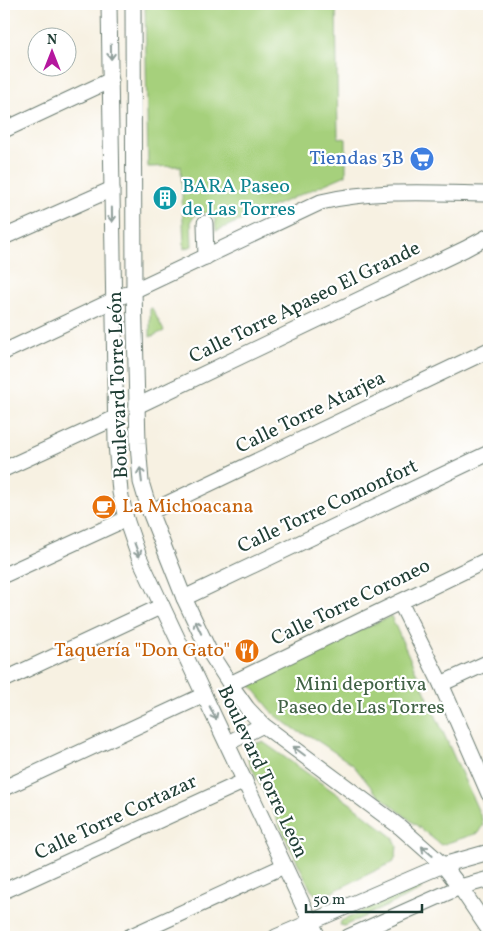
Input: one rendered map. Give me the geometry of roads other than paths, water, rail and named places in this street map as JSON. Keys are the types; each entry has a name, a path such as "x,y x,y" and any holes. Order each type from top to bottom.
{"street":[{"name":"Boulevard Torre León","path":"109,4 115,418 120,492 126,519 139,557 318,937"},
{"name":"Boulevard Torre León","path":"133,4 134,291 138,442 142,482 150,512 184,598 210,653 247,708 263,725 400,827 444,865 489,930"},
{"path":"4,130 111,80"},
{"path":"4,237 112,189"},
{"path":"4,352 321,202 347,196 390,192 489,194"},
{"path":"205,223 206,257"},
{"name":"Calle Torre Apaseo El Grande","path":"137,406 466,249 489,236"},
{"name":"Calle Torre Atarjea","path":"150,512 489,350"},
{"path":"4,469 115,418"},
{"name":"Calle Torre Comonfort","path":"184,598 489,452"},
{"path":"4,575 126,519"},
{"name":"Calle Torre Coroneo","path":"230,684 489,559"},
{"path":"400,602 485,770 489,794"},
{"path":"4,680 162,606"},
{"path":"441,684 489,662"},
{"path":"4,788 204,695"},
{"path":"228,743 263,725"},
{"name":"Calle Torre Cortazar","path":"4,891 245,781"},
{"path":"276,937 444,865 489,852"},
{"path":"129,937 284,866"},
{"path":"348,937 460,887 489,879"}],"place":[{"name":"Tiendas 3B","path":"422,159"},
{"name":"BARA Paseo de Las Torres","path":"165,198"},
{"name":"La Michoacana","path":"104,507"},
{"name":"Taquería \"Don Gato\"","path":"247,651"}],"park label":[{"name":"Mini deportiva Paseo de Las Torres","path":"361,696"}]}
